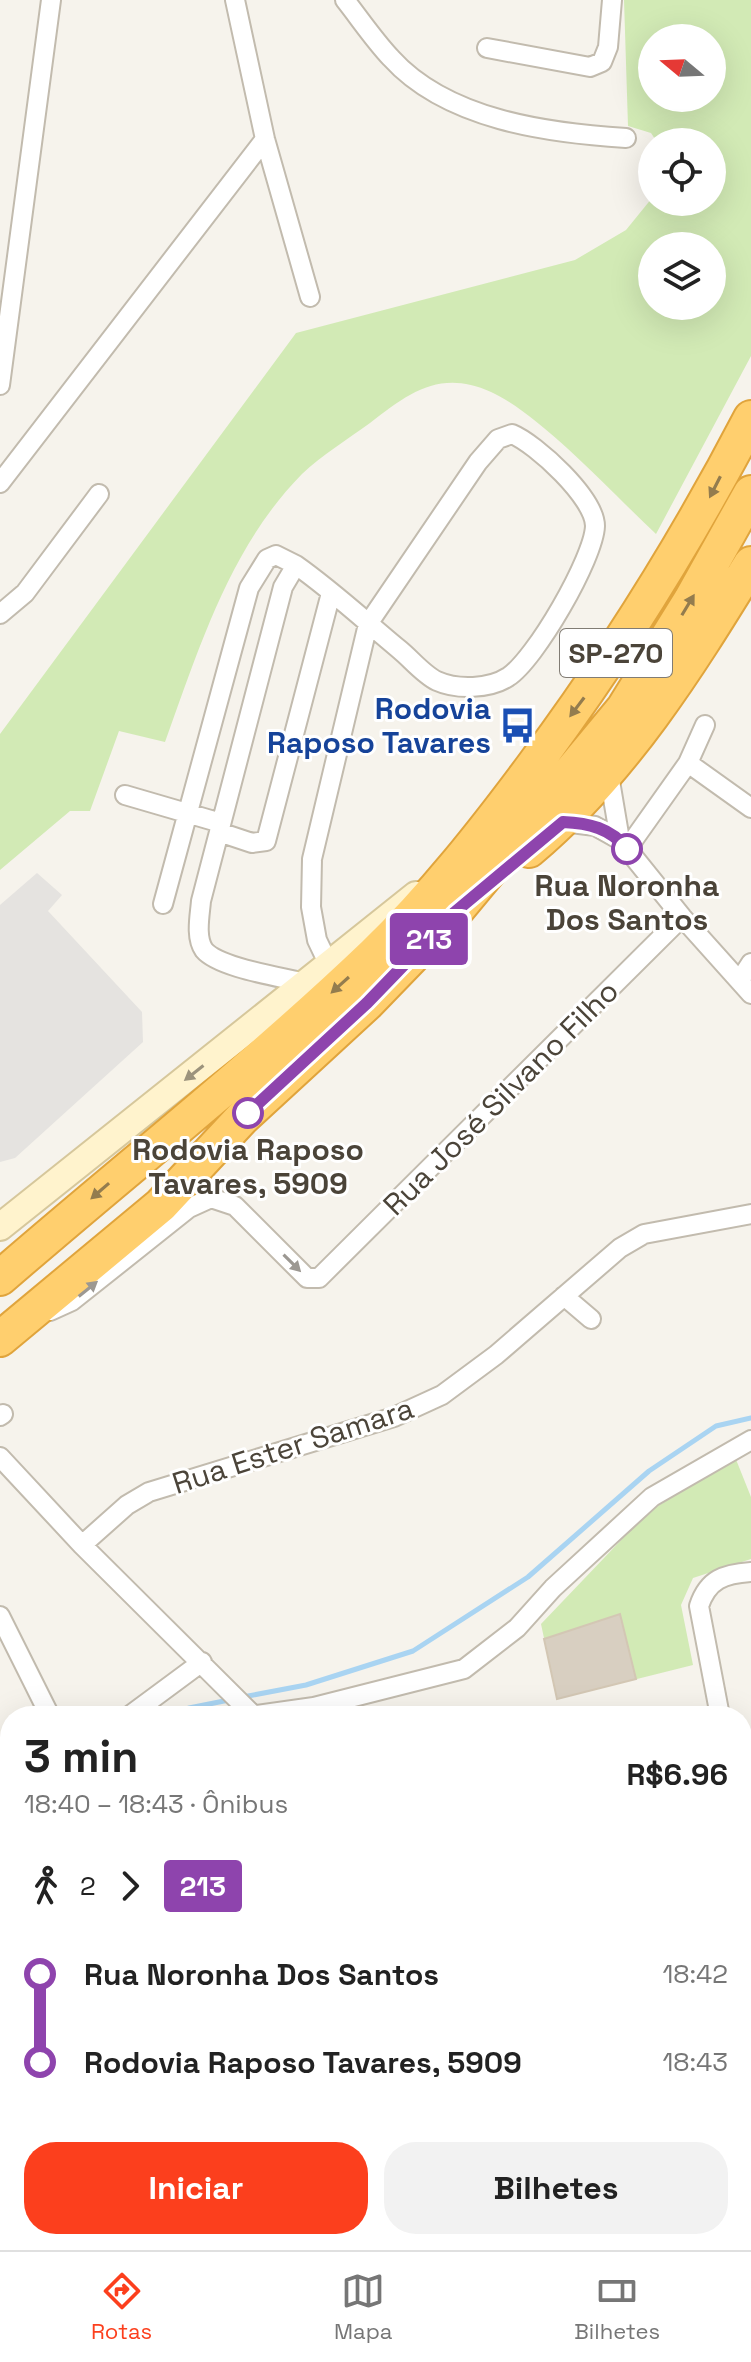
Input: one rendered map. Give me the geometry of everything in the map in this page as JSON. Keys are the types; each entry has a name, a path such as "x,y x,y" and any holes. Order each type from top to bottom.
{"highway":[{"name":"SP-270","path":"0,1278 298,1023 375,952 484,832 598,679 650,601 751,418"},
{"name":"SP-270","path":"10,1332 161,1205 242,1118 367,1003 455,912 624,708 691,600 751,493"},
{"path":"455,912 563,822 609,775 699,649 751,564"}],"main road":[{"path":"0,1227 328,963 452,868"}],"street":[{"path":"0,385 51,0"},
{"path":"235,0 265,139 310,297"},
{"path":"345,0 392,60 426,85 464,105 538,130 626,138"},
{"path":"487,48 590,67 602,62 608,47 612,0"},
{"path":"0,483 265,139"},
{"path":"163,904 249,588 267,559 276,555 296,565 331,593 368,624 436,681 482,686 508,677 530,654 574,587 587,559 595,526 589,507 572,483 524,439 512,434 498,439 478,462 368,624 312,859 311,907 317,940 328,963"},
{"path":"0,614 25,593 99,494"},
{"path":"296,565 275,608 201,901 199,935 204,949 217,960 305,983"},
{"path":"125,795 187,813 252,843 266,841 331,593"},
{"path":"624,844 688,763 705,725"},
{"path":"688,763 751,808"},
{"path":"609,775 624,844"},
{"path":"563,822 595,826 624,844 682,917 745,987"},
{"name":"Rua José Silvano Filho","path":"10,1332 72,1301 189,1208 211,1198 235,1206 307,1278 319,1278 682,917"},
{"path":"745,987 751,963"},
{"name":"Rua Ester Samara","path":"82,1545 127,1505 149,1492 394,1417 442,1395 496,1355 620,1248 644,1234 751,1214"},
{"path":"564,1296 591,1319"},
{"path":"318,1706 464,1669 517,1628 553,1588 652,1497 751,1440"},
{"path":"0,1457 82,1545 244,1706"},
{"path":"718,1706 699,1606 713,1580 751,1572"},
{"path":"0,1616 45,1706"},
{"path":"143,1706 202,1662"}],"green space":[{"path":"624,0 751,0 751,356 656,534 554,436 511,403 473,385 456,383 441,384 412,394 302,474 255,533 219,600 165,742 119,731 90,811 70,811 0,870 0,734 296,333 575,260 626,230 638,215 726,216 726,128 638,129 628,126"},
{"path":"735,1457 751,1497 751,1559 693,1578 681,1605 693,1665 557,1699 541,1624 647,1513"}],"shaded area":[{"path":"37,873 62,895 48,911 142,1012 143,1042 15,1158 0,1162 0,905"}],"building":[{"path":"620,1614 636,1679 557,1699 544,1639"}],"waterway":[{"path":"243,1697 306,1685 413,1651 528,1577 649,1471 716,1426 751,1418"},
{"path":"199,1706 229,1700"}],"bus line":[{"name":"213","path":"248,1113 367,1003 455,912 563,822 602,828 627,849"}],"place":[{"name":"Rodovia Raposo Tavares","path":"517,726"},
{"name":"Rua Noronha Dos Santos","path":"627,849"},
{"name":"Rodovia Raposo Tavares, 5909","path":"248,1113"}]}
